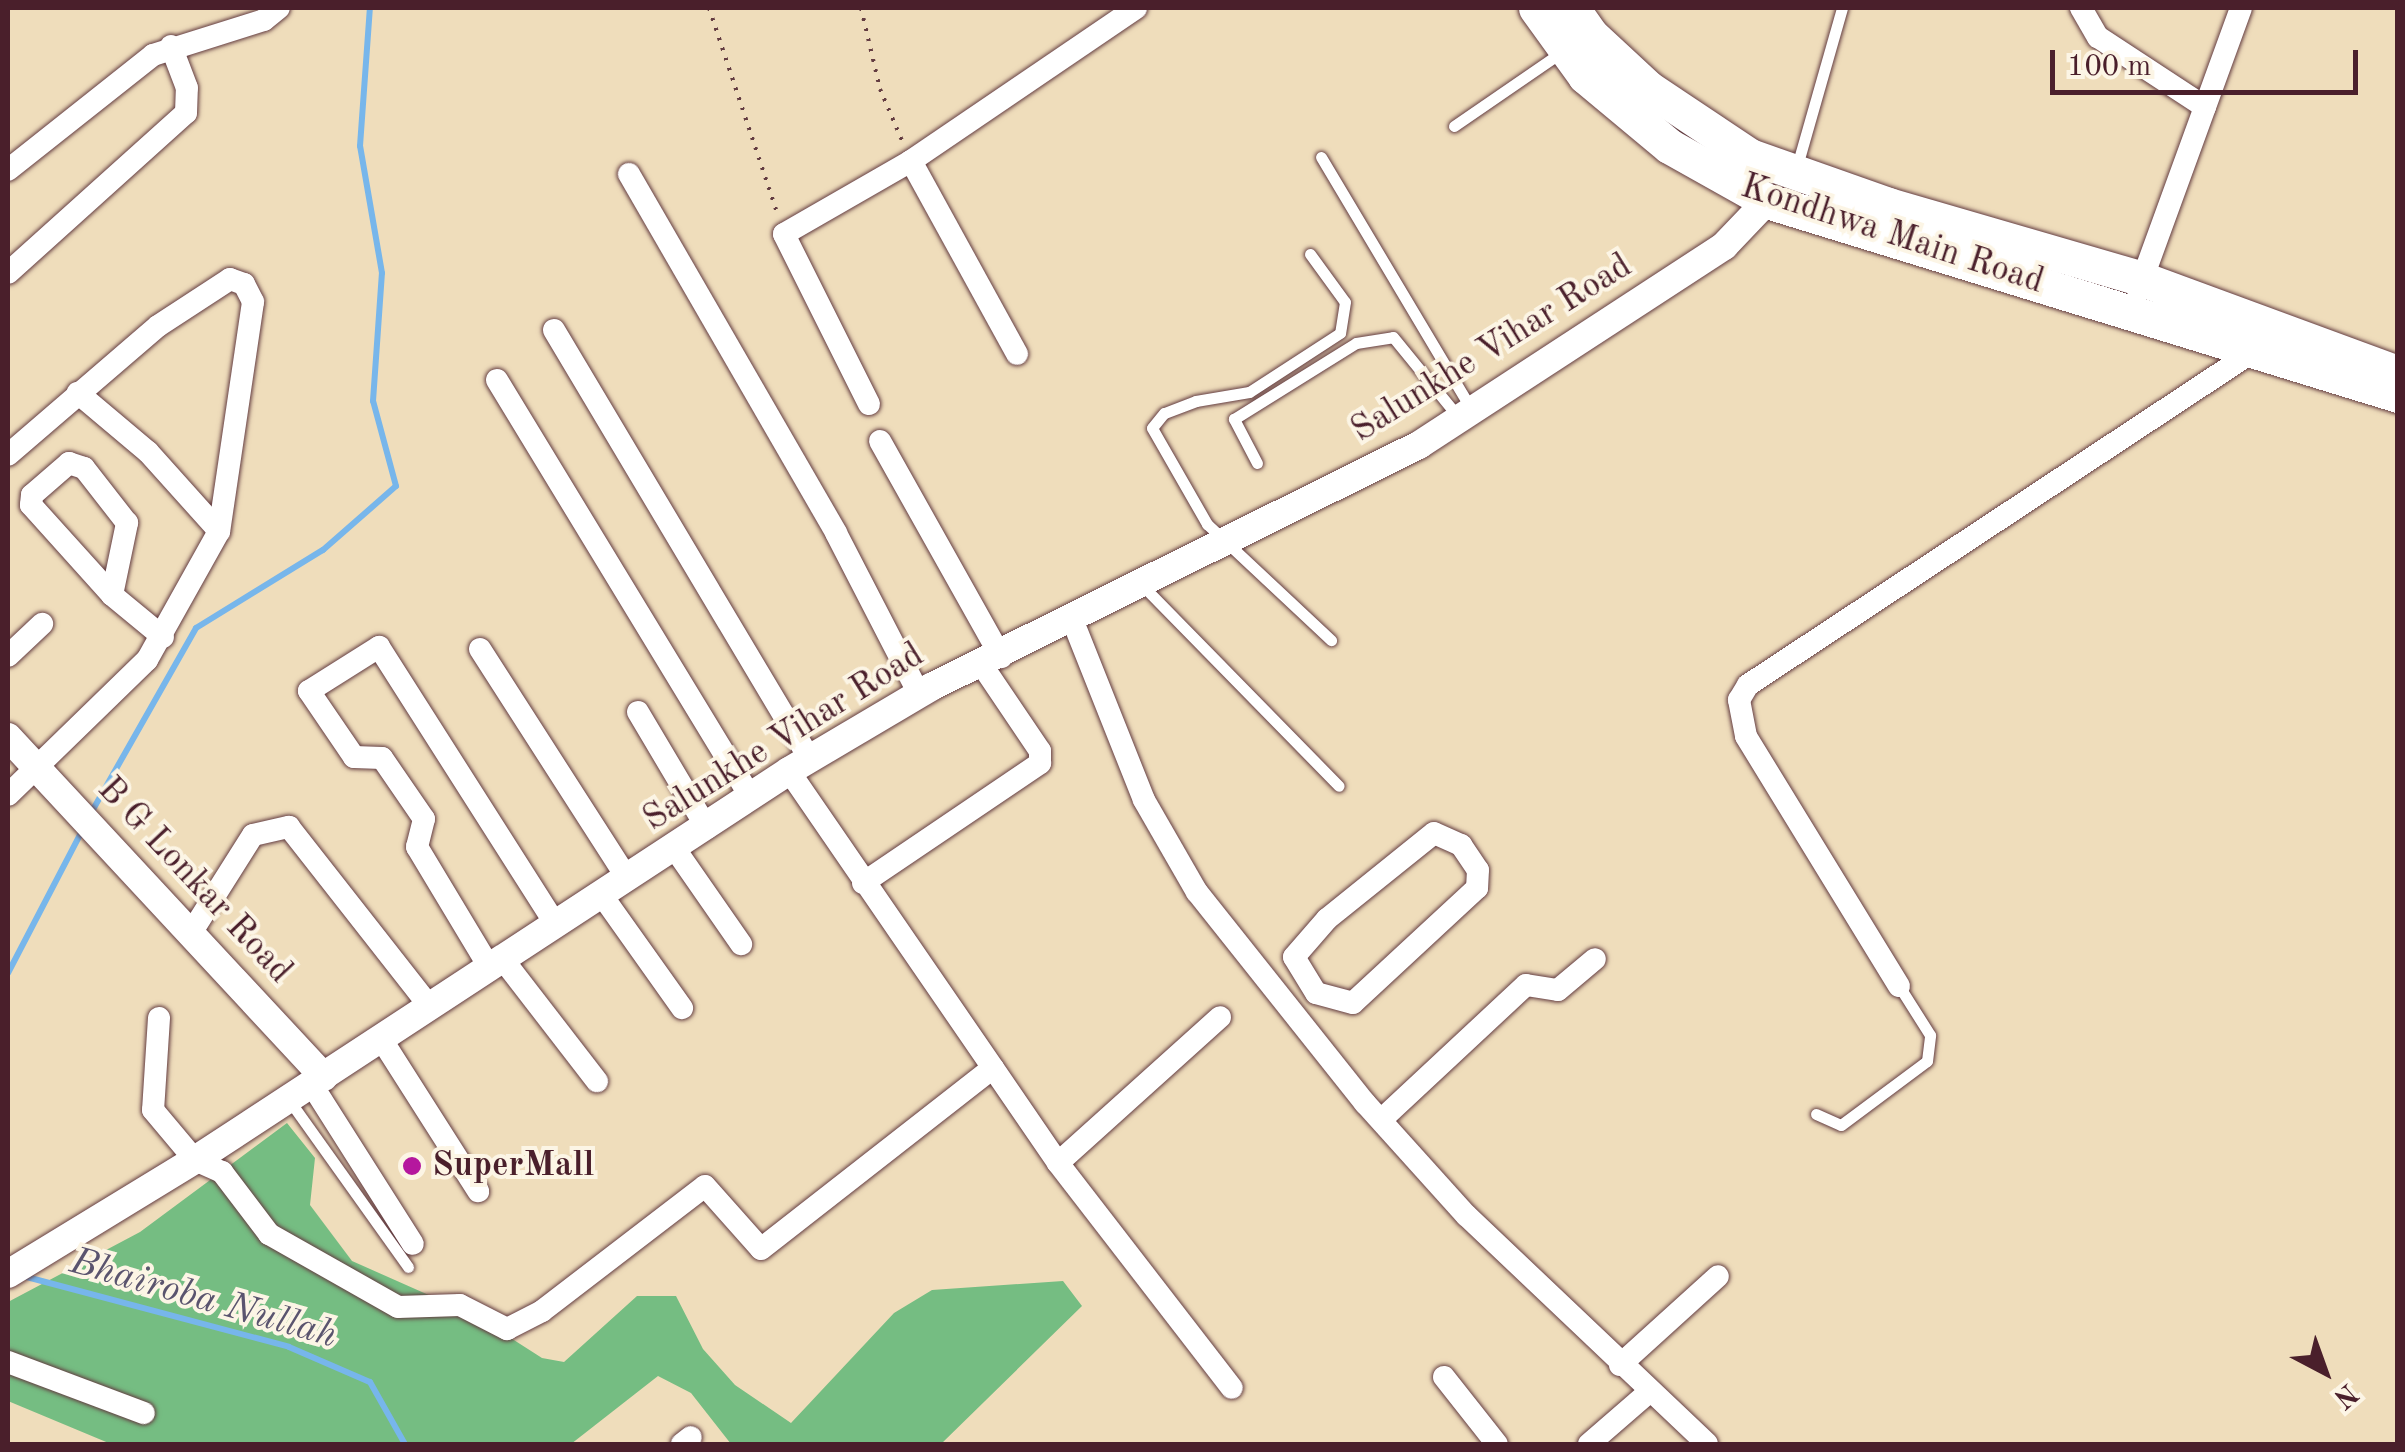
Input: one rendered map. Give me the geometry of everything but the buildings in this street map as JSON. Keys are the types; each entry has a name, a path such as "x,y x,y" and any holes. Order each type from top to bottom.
{"main road":[{"name":"Kondhwa Main Road","path":"1560,22 1648,88 1750,156 1793,175 2142,279 2311,356"},
{"name":"Kondhwa Main Road","path":"1560,22 1669,146 1768,201 2130,312 2250,353 2311,356"},
{"path":"2311,356 2382,367"},
{"path":"2311,356 2382,367"},
{"path":"2311,356 2356,406 2398,420"},
{"path":"2382,367 2398,395"}],"street":[{"path":"8,170 122,75 171,46 264,20 279,8"},
{"path":"869,404 784,234 911,161 1136,8"},
{"path":"2081,8 2098,37 2126,60 2205,107"},
{"path":"2130,312 2241,8"},
{"path":"8,273 186,113 186,88 171,46"},
{"path":"911,161 1017,354"},
{"path":"629,174 836,533 919,694"},
{"name":"Salunkhe Vihar Road","path":"8,1274 68,1242 308,1087 428,1003 707,828 799,765 919,694 1228,543 1466,414 1724,246 1768,201"},
{"path":"8,455 158,326 230,279 244,284 253,302 251,332 219,531 148,660 16,778"},
{"path":"554,330 863,883 1058,1163 1232,1388"},
{"path":"1899,986 1746,736 1739,700 1748,685 2250,353"},
{"path":"497,380 750,798"},
{"path":"78,393 148,452 219,531"},
{"path":"863,883 1040,763 1040,751 880,441"},
{"path":"112,595 127,523 84,468 69,463 32,495 31,505 112,595 163,637"},
{"path":"1072,619 1144,800 1197,892 1381,1120 1466,1215 1707,1444"},
{"path":"8,656 42,624"},
{"path":"555,923 379,648 309,691 354,757 382,758 424,820 418,847 494,961 597,1081"},
{"path":"480,649 628,878"},
{"path":"638,712 707,828"},
{"name":"B G Lonkar Road","path":"8,737 16,778 77,810 191,933 308,1087"},
{"path":"191,933 253,835 288,827 428,1003"},
{"path":"1445,834 1461,845 1478,870 1478,888 1353,1003 1316,993 1294,957 1327,919 1424,838 1445,834"},
{"path":"675,848 741,944"},
{"path":"601,894 682,1008"},
{"path":"1381,1120 1526,985 1558,990 1595,960"},
{"path":"1295,1015 1316,993"},
{"path":"1058,1163 1220,1017"},
{"path":"159,1018 153,1110 196,1160 222,1172 269,1234 398,1307 460,1306 508,1328 542,1311 704,1186 760,1248 993,1068"},
{"path":"380,1037 478,1191"},
{"path":"308,1087 410,1256"},
{"path":"1620,1365 1718,1276"},
{"path":"8,1362 144,1413"},
{"path":"1444,1377 1498,1444"},
{"path":"1590,1444 1649,1392"}],"lane":[{"path":"1793,175 1842,8"},
{"path":"1454,126 1560,22"},
{"path":"1321,157 1466,414"},
{"path":"1310,254 1345,302 1340,332 1250,392 1196,400 1164,414 1152,428 1207,524 1331,640"},
{"path":"1257,463 1234,419 1356,343 1393,337 1466,414"},
{"path":"1142,585 1339,786"},
{"path":"1816,1114 1841,1125 1927,1061 1930,1035 1899,986"}],"path":[{"path":"709,8 784,234"},
{"path":"861,8 880,89 911,161"}],"green space":[{"path":"287,1123 315,1158 310,1205 352,1261 476,1316 542,1358 564,1362 637,1296 676,1296 703,1349 735,1385 791,1423 894,1313 932,1290 1063,1281 1082,1306 941,1444 731,1444 691,1393 658,1376 571,1444 111,1444 8,1401 8,1302 140,1232"}],"waterway":[{"path":"91,813 196,628 323,550 396,486 373,401 382,273 360,146 370,8"},
{"path":"8,973 83,829"},
{"name":"Bhairoba Nullah","path":"23,1276 289,1347 370,1382 405,1444"}],"place":[{"name":"SuperMall","path":"412,1166"}]}
